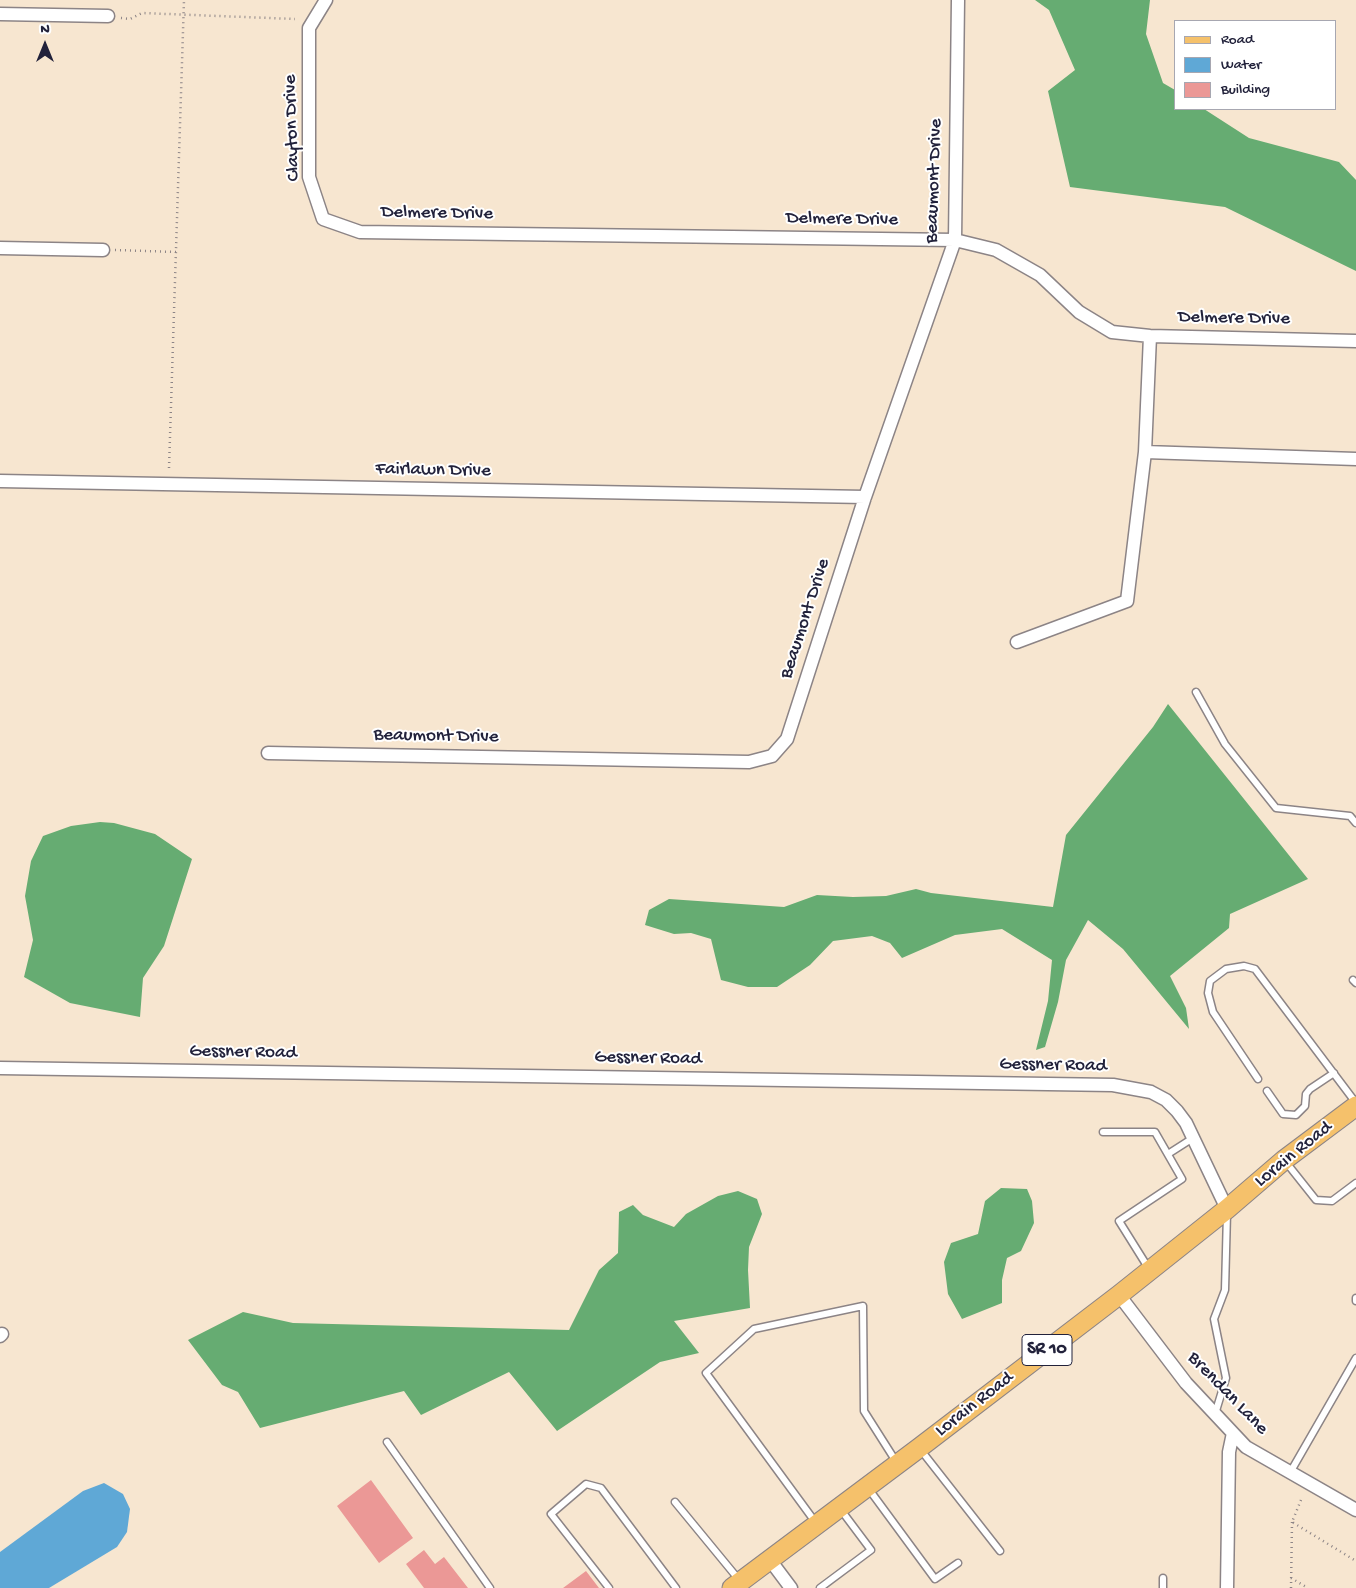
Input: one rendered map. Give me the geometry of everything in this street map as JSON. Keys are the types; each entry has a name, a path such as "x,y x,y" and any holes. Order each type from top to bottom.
{"main road":[{"name":"Lorain Road","path":"736,1585 868,1487 1119,1294 1228,1209 1284,1160 1356,1104"}],"street":[{"name":"Clayton Drive","path":"326,0 309,28 309,177 322,219 360,232"},
{"name":"Beaumont Drive","path":"268,753 749,762 772,756 787,739 865,497 955,240 958,0"},
{"path":"0,14 108,16"},
{"name":"Delmere Drive","path":"360,232 955,240 996,250 1040,275 1080,312 1112,332 1150,336 1356,341"},
{"path":"0,248 103,250"},
{"path":"1017,642 1127,601 1145,452 1150,336"},
{"path":"1145,452 1356,459"},
{"name":"Fairlawn Drive","path":"0,482 865,497"},
{"name":"Gessner Road","path":"0,1068 1113,1085 1151,1092 1166,1100 1186,1123 1228,1209"},
{"name":"Brendan Lane","path":"1119,1294 1186,1383 1246,1447 1291,1471 1356,1510"},
{"path":"1227,1588 1229,1452 1233,1433"},
{"path":"770,1560 791,1588"}],"lane":[{"path":"1196,692 1225,744 1276,808 1350,816 1356,823"},
{"path":"1350,816 1356,811"},
{"path":"1258,1079 1213,1012 1208,993 1210,981 1226,969 1244,966 1255,969 1356,1104"},
{"path":"1266,1091 1283,1114 1296,1115 1304,1106 1306,1094 1310,1089 1334,1073"},
{"path":"1103,1132 1155,1132 1182,1179 1119,1221 1149,1270"},
{"path":"1168,1154 1193,1138"},
{"path":"1284,1160 1316,1200 1332,1201 1356,1183"},
{"path":"1215,1414 1226,1378 1214,1319 1225,1290 1228,1209"},
{"path":"817,1524 706,1373 754,1329 863,1306 864,1411 898,1464"},
{"path":"1291,1471 1356,1358"},
{"path":"387,1442 490,1588"},
{"path":"919,1448 1000,1551"},
{"path":"609,1588 551,1514 586,1484 601,1488 676,1588"},
{"path":"868,1487 935,1579 958,1563"},
{"path":"674,1502 736,1585"},
{"path":"824,1587 871,1550 840,1508"},
{"path":"1163,1578 1163,1588"}],"path":[{"path":"169,468 184,0"},
{"path":"108,16 130,19 142,13 295,19"},
{"path":"103,250 176,252"},
{"path":"1291,1588 1292,1522 1301,1500"},
{"path":"1292,1522 1356,1561"},
{"path":"1291,1578 1308,1588"}],"green space":[{"path":"1035,0 1150,0 1146,34 1163,83 1174,89 1174,110 1206,110 1249,138 1339,162 1356,180 1356,271 1225,207 1070,187 1048,91 1075,70 1049,10"},
{"path":"1168,704 1308,879 1230,914 1229,928 1170,976 1186,1008 1189,1029 1123,949 1088,920 1066,960 1058,1002 1045,1047 1036,1050 1048,1001 1052,960 1002,929 955,935 902,958 890,943 872,936 833,941 810,965 777,987 748,987 721,980 711,939 691,933 674,934 645,925 649,910 669,899 784,907 817,895 886,896 916,889 931,893 1053,907 1066,835 1153,727"},
{"path":"100,822 114,823 155,834 192,859 164,946 143,978 140,1017 70,1003 24,977 33,940 25,896 31,861 43,836 71,826"},
{"path":"1001,1188 1027,1189 1032,1201 1034,1223 1021,1251 1007,1258 1002,1280 1002,1303 962,1319 948,1294 944,1262 951,1243 978,1234 985,1201"},
{"path":"738,1191 757,1199 762,1214 749,1247 750,1308 674,1321 699,1353 660,1362 557,1431 509,1372 421,1415 404,1391 260,1428 238,1392 222,1385 188,1340 243,1312 293,1323 569,1330 599,1270 618,1253 619,1212 633,1205 643,1215 674,1227 686,1214 718,1196"}],"water":[{"path":"104,1483 123,1494 130,1509 127,1532 117,1547 49,1588 0,1588 0,1552 83,1491"}],"building":[{"path":"371,1480 413,1538 379,1563 337,1506"},
{"path":"424,1550 435,1564 444,1557 468,1588 424,1588 406,1564"},
{"path":"586,1571 599,1588 563,1588"}]}
